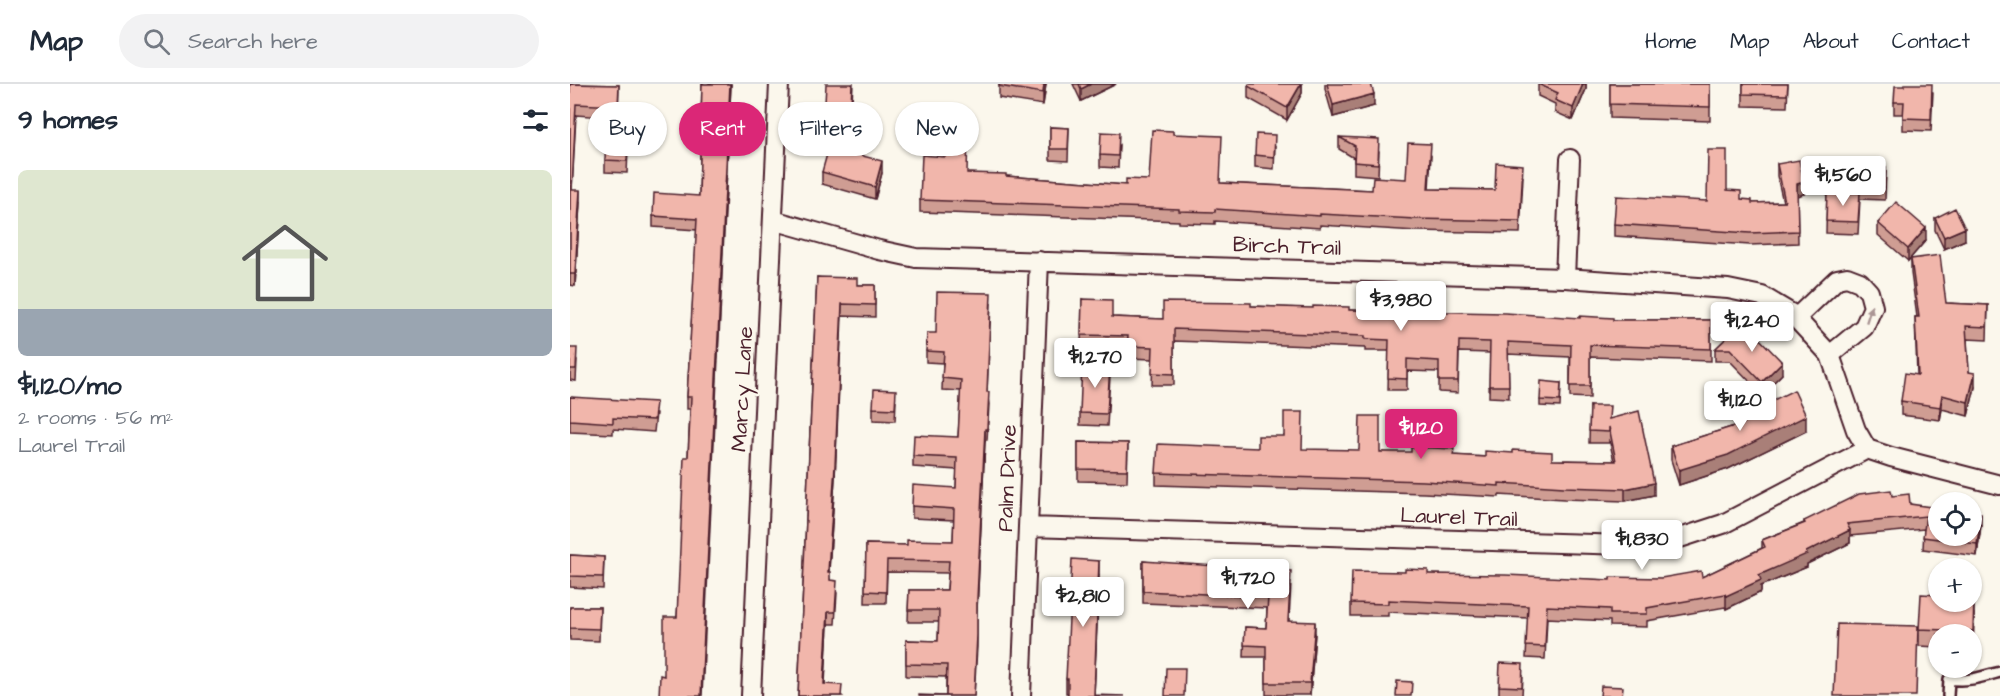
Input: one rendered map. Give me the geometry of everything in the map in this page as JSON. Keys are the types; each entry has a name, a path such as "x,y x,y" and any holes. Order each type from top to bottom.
{"street":[{"name":"Marcy Lane","path":"751,696 779,84"},
{"path":"1565,278 1570,159"},
{"name":"Birch Trail","path":"773,220 916,258 1565,278 1728,289 1762,296 1792,314 1830,355 1856,430 1867,448"},
{"name":"Palm Drive","path":"1022,696 1039,261"},
{"path":"1796,318 1837,279 1847,277 1860,282 1869,292 1873,307 1864,327 1830,355"},
{"path":"1867,448 1892,457 2000,485"},
{"name":"Laurel Trail","path":"1028,526 1627,545 1680,538 1723,524 1867,448"}],"lane":[{"path":"1948,696 1949,679 1961,681 1980,679 2000,672"}],"building":[{"path":"570,84 619,85 618,102 576,104 572,190 580,190 575,274 570,274"},
{"path":"702,84 730,84 729,102 702,102"},
{"path":"826,84 852,84 851,102 825,102"},
{"path":"999,84 1044,84 1043,93 999,86"},
{"path":"1079,84 1091,84 1081,89"},
{"path":"1249,84 1301,84 1287,108 1248,86"},
{"path":"1327,84 1371,84 1374,94 1333,105"},
{"path":"1538,84 1583,84 1573,108 1555,100 1558,93"},
{"path":"1610,84 1710,84 1710,107 1610,104"},
{"path":"1743,84 1788,84 1787,95 1743,94"},
{"path":"1904,84 1932,84 1931,119 1903,118 1904,102 1894,102 1895,86 1904,86"},
{"path":"1050,127 1069,128 1068,149 1050,149"},
{"path":"1152,130 1173,131 1173,134 1222,136 1220,183 1372,190 1373,177 1406,179 1408,143 1431,144 1428,189 1495,190 1496,163 1523,165 1520,221 1320,214 1320,216 1215,209 1215,212 1179,211 1179,209 920,200 922,156 967,156 967,173 1006,174 1006,176 1126,185 1126,179 1149,180"},
{"path":"1101,132 1119,133 1118,156 1100,155"},
{"path":"1256,134 1275,135 1274,157 1255,155"},
{"path":"1339,137 1379,139 1378,164 1354,162 1355,146"},
{"path":"1708,150 1727,150 1727,190 1741,191 1741,199 1752,200 1752,203 1785,202 1777,164 1799,160 1804,182 1797,184 1798,231 1750,233 1614,224 1616,196 1707,201"},
{"path":"605,156 627,156 627,161 605,160"},
{"path":"700,156 727,156 701,696 659,696 660,675 664,676 664,617 677,617 684,457 688,457 691,397 687,397 697,219 653,216 654,193 699,196"},
{"path":"826,156 863,156 882,161 875,187 822,172"},
{"path":"1858,166 1886,167 1885,188 1857,187"},
{"path":"1827,192 1860,193 1858,222 1826,221"},
{"path":"1896,202 1926,228 1908,249 1878,223"},
{"path":"1955,208 1965,228 1944,237 1935,218"},
{"path":"1940,255 1946,303 1988,305 1987,327 1966,326 1969,372 1975,373 1968,402 1942,395 1940,407 1901,401 1905,373 1918,375 1915,317 1919,317 1911,259"},
{"path":"817,277 857,278 857,285 875,285 875,305 842,304 828,572 830,572 830,580 837,581 835,612 828,612 824,684 842,685 841,696 798,696"},
{"path":"937,292 991,293 987,392 989,392 987,429 985,429 974,696 946,696 947,665 906,664 906,640 938,641 939,610 908,610 909,590 947,590 949,561 887,560 886,592 865,591 866,544 907,545 907,540 953,541 954,509 912,506 913,485 956,488 957,458 913,456 914,435 958,437 961,380 942,378 944,352 926,351 927,333 936,333"},
{"path":"1082,299 1112,300 1112,317 1163,319 1163,302 1251,303 1251,306 1349,307 1349,310 1505,313 1580,318 1580,316 1613,318 1613,320 1711,320 1711,349 1590,345 1590,386 1570,386 1571,345 1508,342 1509,386 1489,386 1490,342 1459,341 1458,381 1439,381 1439,361 1407,359 1407,379 1388,378 1389,340 1365,339 1365,336 1174,329 1174,374 1152,373 1153,347 1127,346 1128,336 1081,335"},
{"path":"1740,325 1752,337 1755,334 1782,362 1762,382 1730,349 1715,349"},
{"path":"570,348 577,348 576,369 570,369"},
{"path":"1082,364 1110,365 1107,414 1080,413"},
{"path":"1541,381 1561,383 1560,401 1540,400"},
{"path":"874,389 896,390 895,409 873,408"},
{"path":"1794,390 1806,416 1728,455 1679,470 1671,446 1744,423 1741,416"},
{"path":"570,397 656,402 654,420 613,418 613,423 570,420"},
{"path":"1590,406 1610,406 1609,419 1639,411 1654,483 1625,489 1156,473 1158,444 1258,448 1258,436 1284,436 1284,412 1303,412 1302,449 1359,450 1360,416 1380,416 1380,452 1411,452 1411,447 1454,449 1453,455 1485,457 1485,451 1513,453 1513,450 1552,452 1552,460 1616,461 1609,427 1609,432 1589,431"},
{"path":"1078,442 1128,443 1127,470 1078,469"},
{"path":"1891,490 1892,496 1909,494 1910,504 1928,507 1928,538 1923,537 1926,516 1847,524 1850,530 1806,552 1807,554 1759,575 1761,580 1726,596 1725,594 1647,608 1647,614 1610,614 1610,609 1547,606 1545,647 1526,646 1528,606 1388,600 1388,604 1351,603 1352,571 1405,572 1405,569 1428,570 1428,574 1610,580 1610,577 1661,578 1701,571 1702,577 1765,547 1762,540 1805,523 1804,521 1859,494"},
{"path":"570,555 604,557 603,577 570,576"},
{"path":"1072,559 1099,561 1094,695 1125,696 1068,696 1068,679 1066,679"},
{"path":"1143,561 1291,571 1288,621 1315,622 1310,683 1266,683 1266,646 1244,645 1245,627 1266,628 1268,597 1143,591"},
{"path":"1921,594 1928,594 1928,612 1974,612 1973,624 1928,624 1928,629 1919,629"},
{"path":"570,607 600,607 599,629 570,628"},
{"path":"1837,624 1918,626 1916,696 1834,696"},
{"path":"1500,663 1523,664 1522,687 1499,686"},
{"path":"1166,668 1185,668 1184,696 1165,696"},
{"path":"1397,681 1412,682 1411,696 1396,696"},
{"path":"1601,686 1623,687 1622,696 1600,696"}]}
